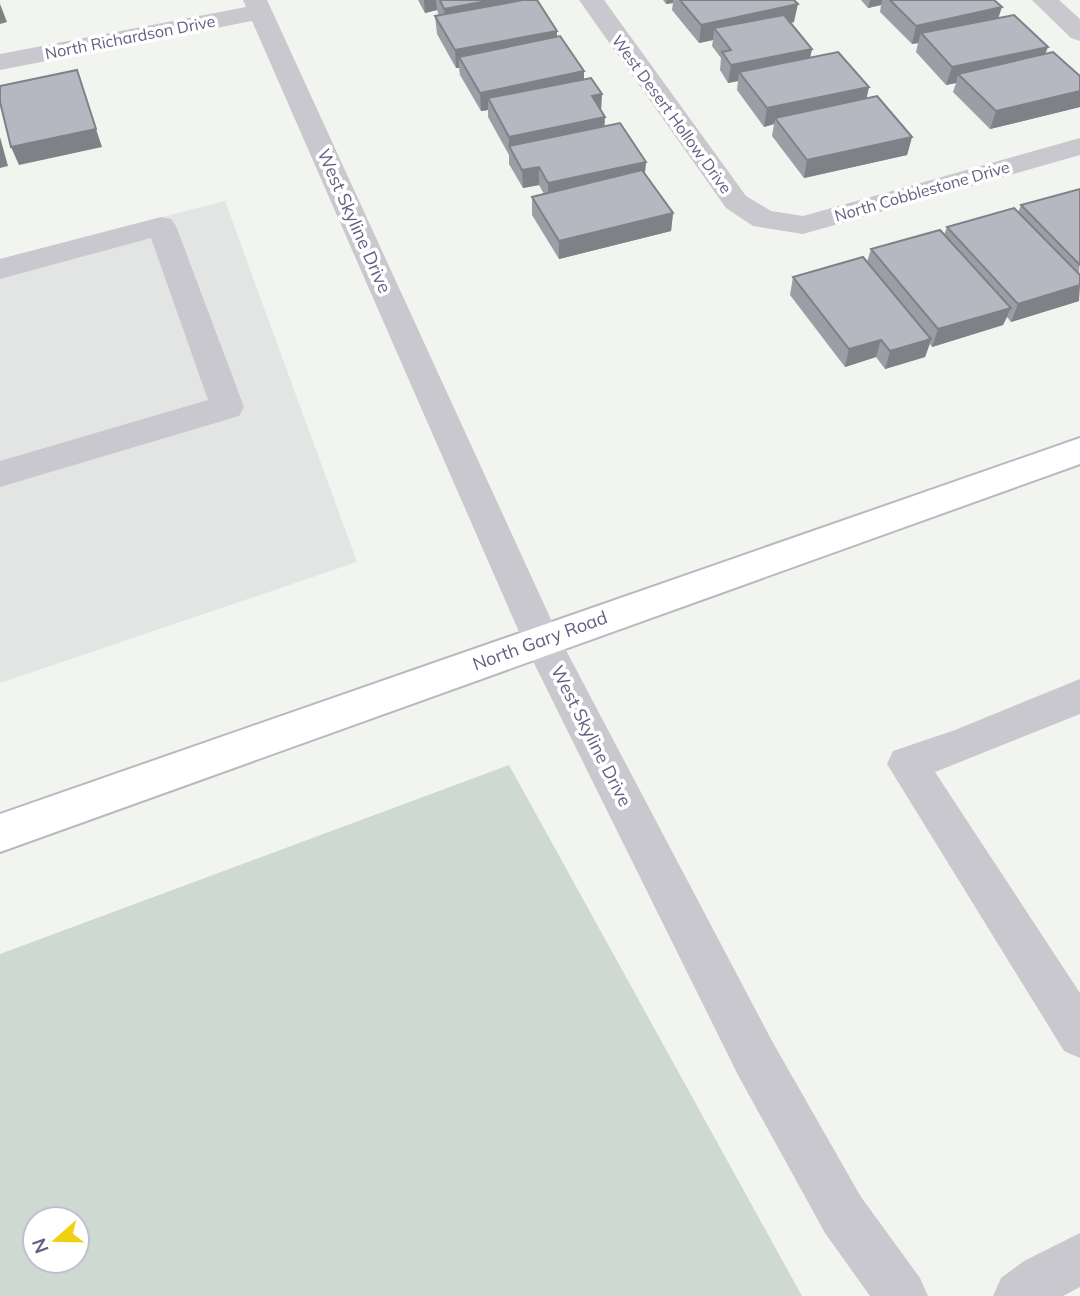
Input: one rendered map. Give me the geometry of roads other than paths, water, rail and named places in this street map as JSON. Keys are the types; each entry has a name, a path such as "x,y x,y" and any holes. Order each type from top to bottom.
{"main road":[{"name":"North Gary Road","path":"0,833 1080,451"}],"street":[{"name":"West Desert Hollow Drive","path":"591,0 736,202 763,219"},
{"path":"1044,0 1080,33"},
{"name":"North Richardson Drive","path":"0,62 258,6"},
{"name":"West Skyline Drive","path":"258,6 541,640 755,1058 843,1215 902,1296"},
{"name":"North Cobblestone Drive","path":"763,219 803,225 1080,146"},
{"path":"0,269 161,226 227,407 0,474"},
{"path":"1076,1021 907,764 965,744 1080,696"},
{"path":"1019,1296 1042,1279 1080,1259"}]}
